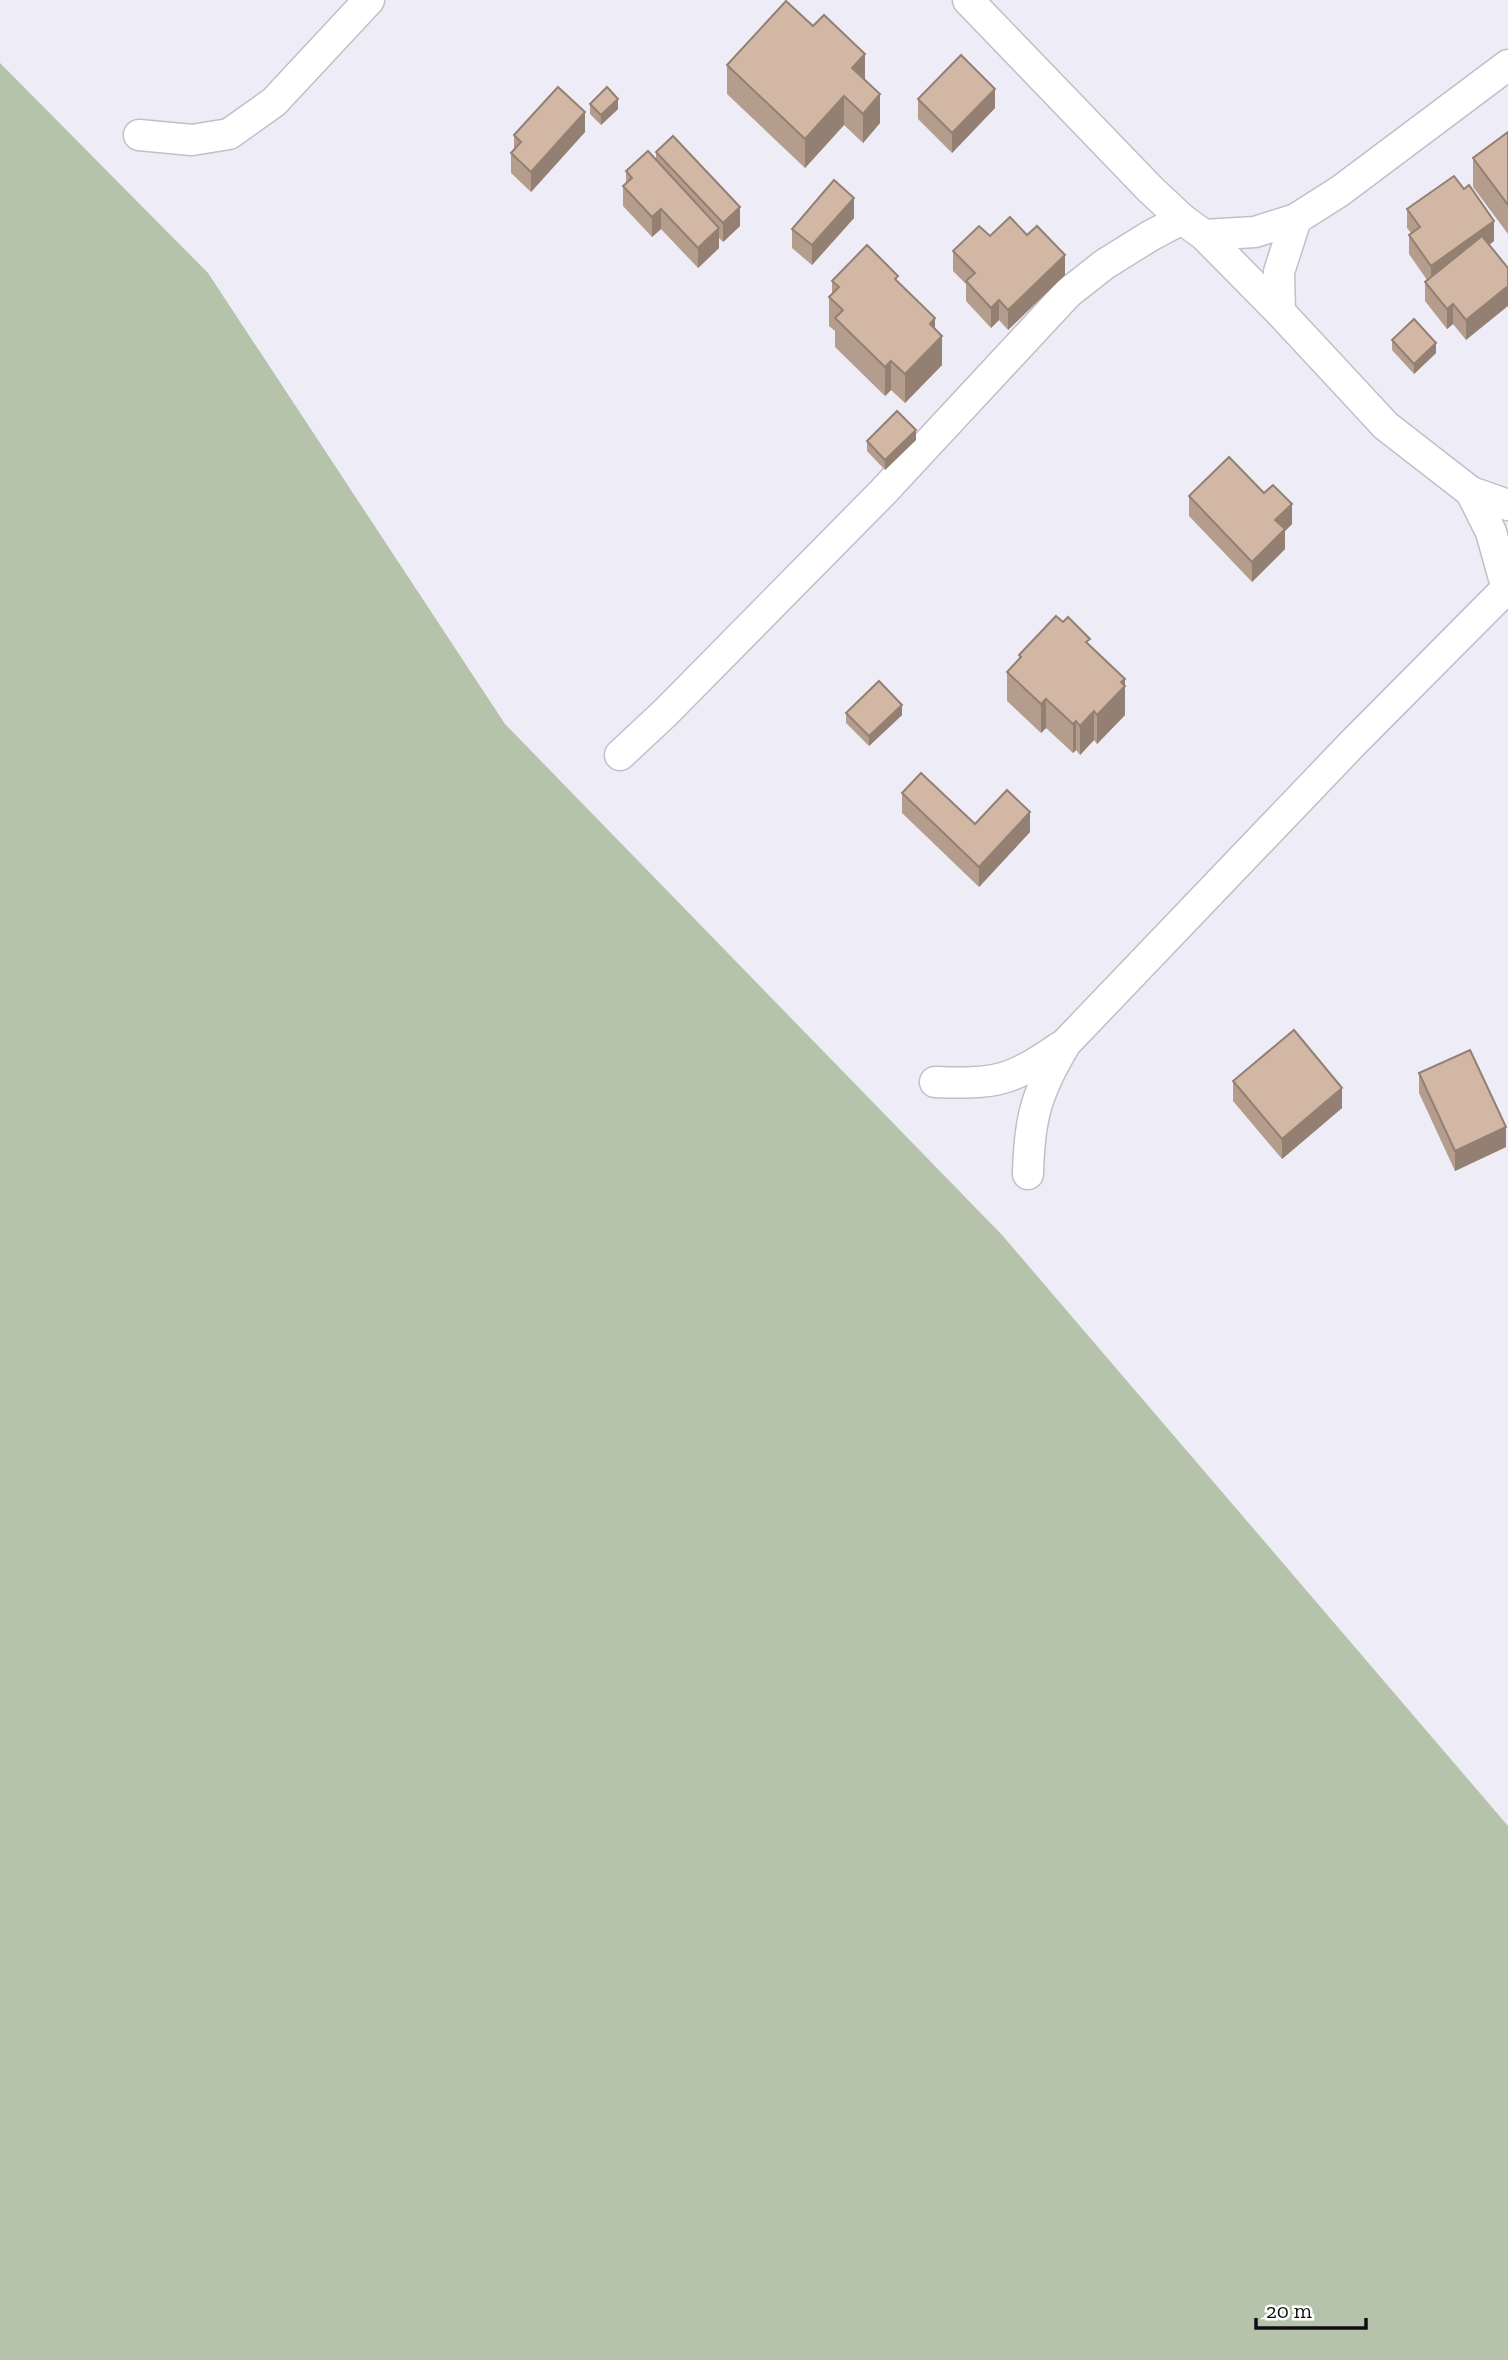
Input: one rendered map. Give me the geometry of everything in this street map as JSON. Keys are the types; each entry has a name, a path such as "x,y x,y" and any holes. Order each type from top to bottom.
{"street":[{"path":"139,135 192,141 229,134 274,102 369,0"},
{"path":"968,0 1150,189 1280,312 1386,426 1471,492 1508,505"},
{"path":"620,755 665,713 883,492 1068,293 1105,264 1150,236 1193,227 1255,232 1296,219 1340,191 1508,65"},
{"path":"1280,312 1279,272 1296,219"},
{"path":"935,1082 975,1084 1005,1079 1039,1062 1066,1043 1231,867 1507,590 1491,532 1471,492"},
{"path":"1028,1174 1028,1139 1034,1107 1046,1076 1066,1043"}],"green space":[{"path":"0,63 208,273 505,724 1002,1235 1508,1826 1508,2360 0,2360"}],"building":[{"path":"786,1 813,26 824,15 865,54 852,68 880,94 863,114 844,96 805,139 727,65"},
{"path":"961,55 995,89 952,133 918,99"},
{"path":"558,87 585,112 531,172 511,153 521,142 514,135"},
{"path":"607,87 618,99 601,115 590,104"},
{"path":"1508,132 1508,205 1473,158"},
{"path":"673,136 740,207 723,223 656,152"},
{"path":"648,151 719,228 698,248 661,209 652,217 623,186 632,178 626,171"},
{"path":"1454,176 1464,189 1469,185 1494,221 1431,266 1409,235 1420,227 1407,209"},
{"path":"834,180 854,198 812,245 792,229"},
{"path":"1010,217 1027,235 1037,226 1065,255 1008,310 999,300 991,308 966,281 975,273 953,251 979,226 990,236"},
{"path":"1482,236 1508,268 1508,286 1466,320 1453,304 1447,309 1425,282"},
{"path":"867,245 898,276 895,279 935,318 930,324 942,336 905,374 891,361 885,367 835,318 843,310 829,297 839,287 832,281"},
{"path":"1414,319 1436,343 1414,364 1392,340"},
{"path":"897,411 916,430 885,460 867,441"},
{"path":"1229,457 1264,493 1273,485 1292,504 1275,520 1285,529 1252,562 1189,496"},
{"path":"1056,616 1063,622 1068,617 1090,639 1086,642 1125,679 1121,682 1125,686 1097,715 1094,711 1080,726 1076,721 1073,724 1046,699 1041,704 1007,672 1021,657 1019,655"},
{"path":"879,681 902,705 869,736 846,713"},
{"path":"921,773 975,824 1007,790 1030,812 979,867 902,793"},
{"path":"1294,1030 1342,1088 1282,1139 1233,1081"},
{"path":"1470,1050 1506,1127 1455,1151 1419,1073"}]}
